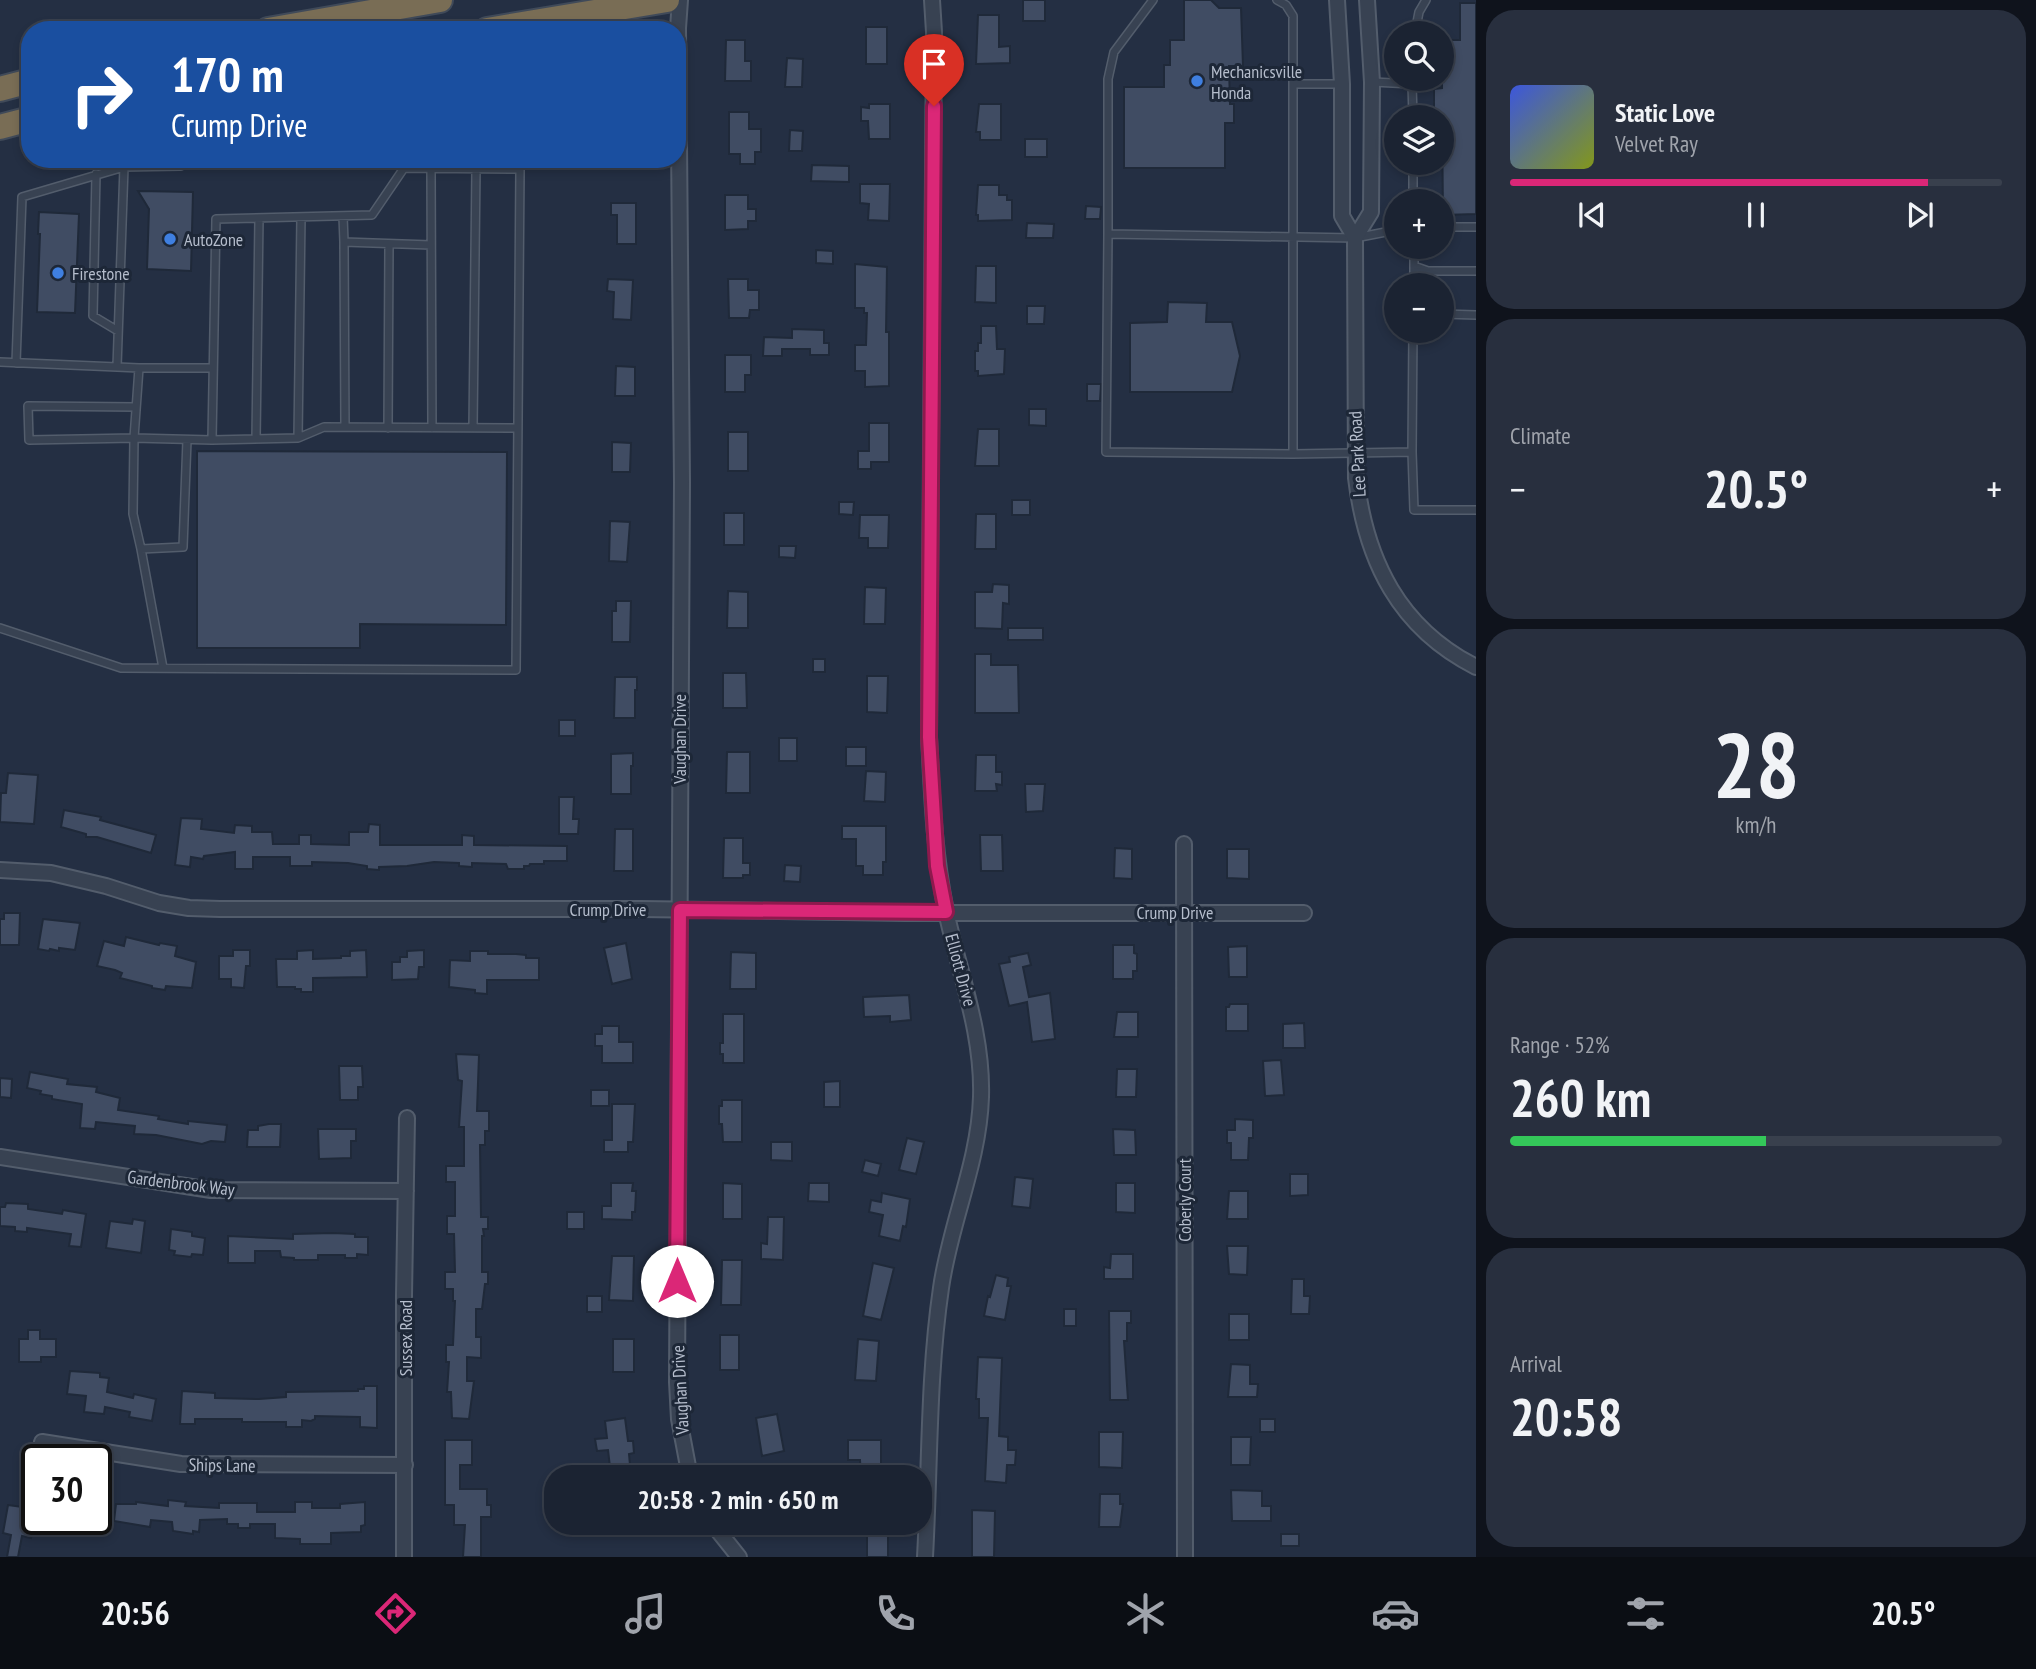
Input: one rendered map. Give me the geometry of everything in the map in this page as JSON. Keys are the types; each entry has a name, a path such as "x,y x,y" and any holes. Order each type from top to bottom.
{"highway":[{"path":"305,21 366,6 440,0"},
{"path":"540,21 667,0"},
{"path":"0,89 21,83"},
{"path":"0,127 21,121"}],"street":[{"name":"Vaughan Drive","path":"678,21 680,0"},
{"name":"Elliott Drive","path":"925,1557 934,1336 953,1232 973,1158 981,1097 977,1035 937,866 929,737 934,46 932,0"},
{"name":"Lee Park Road","path":"1338,0 1342,84 1342,216 1354,238 1355,453 1360,507 1366,536 1379,568 1397,599 1418,626 1451,653 1476,667"},
{"name":"Lee Park Road","path":"1354,238 1371,212 1372,82 1367,0"},
{"name":"Vaughan Drive","path":"679,168 682,482 677,1382 680,1428 688,1465"},
{"name":"Coberly Court","path":"1184,844 1185,1557"},
{"name":"Crump Drive","path":"0,870 51,873 190,908 1304,914"},
{"name":"Sussex Road","path":"404,1557 407,1118"},
{"name":"Gardenbrook Way","path":"0,1157 211,1190 406,1191"},
{"name":"Ships Lane","path":"42,1442 181,1464 405,1465"},
{"path":"721,1535 739,1557"}],"lane":[{"path":"1153,0 1114,52 1108,79 1106,452 1412,452"},
{"path":"1277,0 1286,5 1293,16 1293,454"},
{"path":"1417,21 1426,0"},
{"path":"1372,82 1384,82"},
{"path":"1293,85 1342,84"},
{"path":"16,363 22,197 120,168"},
{"path":"117,367 124,168"},
{"path":"0,628 121,668 516,670 520,169 404,169 372,215 216,219 212,440"},
{"path":"431,169 432,428"},
{"path":"473,428 476,169"},
{"path":"96,174 93,316 118,331"},
{"path":"344,216 345,427"},
{"path":"298,438 302,217"},
{"path":"256,439 259,218"},
{"path":"1454,227 1476,227"},
{"path":"1108,234 1354,238 1384,232"},
{"path":"344,242 431,245"},
{"path":"388,428 389,244"},
{"path":"1414,259 1414,273"},
{"path":"1414,266 1428,271 1476,271"},
{"path":"1454,314 1476,315"},
{"path":"1413,343 1414,510 1476,510"},
{"path":"0,362 213,368"},
{"path":"139,368 134,438 134,514 163,668"},
{"path":"136,407 28,405 29,440 298,438 324,427 518,428"},
{"path":"141,549 183,547 187,440"}],"building":[{"path":"1023,0 1045,0 1045,21 1023,21"},
{"name":"Mechanicsville Honda","path":"1184,0 1211,0 1219,8 1241,8 1243,66 1229,66 1230,104 1234,104 1234,123 1225,123 1225,168 1124,168 1124,87 1164,87 1164,65 1170,65 1170,40 1184,40"},
{"path":"1460,3 1476,3 1476,214 1454,215 1454,189 1443,189 1443,175 1454,175 1454,105 1434,105 1434,91 1454,91 1454,40 1460,40"},
{"path":"978,15 999,15 999,47 1010,46 1010,63 976,64"},
{"path":"866,27 887,27 887,64 866,64"},
{"path":"726,40 745,40 745,61 751,61 751,81 725,81"},
{"path":"787,58 803,59 802,87 785,87"},
{"path":"869,104 890,104 890,139 869,139 868,121 861,121 861,107 869,108"},
{"path":"979,104 1001,104 1001,140 980,140 980,132 976,132"},
{"path":"729,112 749,112 749,129 761,129 761,152 755,152 755,164 740,164 740,154 729,154"},
{"path":"790,130 803,131 802,151 789,151"},
{"path":"1025,139 1047,139 1047,157 1025,157"},
{"path":"812,165 849,166 849,182 811,181"},
{"path":"860,184 890,184 889,221 868,220 869,204 860,203"},
{"path":"978,185 999,185 999,195 1007,195 1007,200 1012,200 1012,220 978,221"},
{"name":"AutoZone","path":"138,191 193,192 191,271 147,269 149,209"},
{"path":"725,195 748,195 748,209 756,209 756,221 748,221 748,229 725,230"},
{"path":"611,203 636,203 636,244 617,244 617,215 611,215"},
{"path":"1086,206 1101,207 1100,219 1085,219"},
{"name":"Firestone","path":"39,212 79,214 75,313 37,312"},
{"path":"1027,223 1054,224 1053,238 1026,238"},
{"path":"816,250 833,251 833,264 816,263"},
{"path":"855,264 887,267 889,386 865,387 865,371 855,371 855,345 866,345 867,313 864,313 864,308 855,308"},
{"path":"976,266 996,266 996,303 975,302"},
{"path":"608,279 633,280 631,320 613,319 614,292 607,291"},
{"path":"728,279 748,279 748,290 759,290 759,310 750,310 749,318 729,318"},
{"path":"1168,302 1207,303 1206,322 1232,322 1240,356 1232,392 1130,392 1130,323 1167,322"},
{"path":"1027,306 1045,306 1044,324 1027,324"},
{"path":"981,326 996,326 997,349 1005,349 1004,374 978,376 978,371 975,371 975,351 978,351 978,343 981,343"},
{"path":"792,329 824,330 824,343 829,343 829,355 810,355 810,349 782,349 782,356 763,356 764,337 792,338"},
{"path":"725,355 751,355 751,375 745,375 745,392 725,392"},
{"path":"616,366 635,367 635,396 615,396"},
{"path":"1087,384 1101,384 1100,401 1087,401"},
{"path":"1029,409 1046,409 1046,426 1029,425"},
{"path":"869,423 889,423 889,462 871,462 871,469 858,469 858,451 869,451"},
{"path":"978,429 999,429 999,466 975,466"},
{"path":"728,432 748,432 748,471 728,471"},
{"path":"612,442 631,443 630,472 612,472"},
{"path":"197,451 507,452 506,625 360,624 360,648 197,648"},
{"path":"1012,500 1030,500 1030,515 1012,515"},
{"path":"839,502 854,502 853,515 839,514"},
{"path":"724,513 744,513 744,545 724,545"},
{"path":"976,514 996,514 996,549 975,549"},
{"path":"860,515 889,515 888,548 868,548 868,538 859,538"},
{"path":"610,521 630,522 627,562 609,561"},
{"path":"779,546 796,546 795,558 779,557"},
{"path":"993,584 1009,585 1009,604 1003,603 1002,629 975,628 975,592 992,592"},
{"path":"865,587 886,588 885,624 864,624"},
{"path":"728,591 748,592 748,628 727,628"},
{"path":"616,601 631,601 630,642 612,642 612,611 616,611"},
{"path":"1008,628 1043,628 1043,640 1008,640"},
{"path":"975,654 991,654 991,665 1018,665 1019,713 975,713"},
{"path":"813,659 825,659 825,672 813,672"},
{"path":"723,673 746,673 747,708 723,708"},
{"path":"867,676 888,676 887,713 867,712"},
{"path":"615,677 637,677 635,718 614,718"},
{"path":"559,720 575,720 575,736 559,736"},
{"path":"779,738 797,738 797,761 779,761"},
{"path":"846,747 866,747 866,766 846,766"},
{"path":"727,752 750,752 750,793 726,793"},
{"path":"633,753 631,794 611,794 611,754"},
{"path":"976,755 996,755 996,772 1002,772 1002,785 996,784 997,791 975,791"},
{"path":"866,771 886,772 885,802 864,801"},
{"path":"8,773 38,775 34,824 0,822 1,793 6,793"},
{"path":"1025,784 1045,784 1043,811 1026,812"},
{"path":"559,797 574,797 573,819 579,819 578,834 559,834"},
{"path":"64,810 101,817 100,820 156,835 151,853 97,837 86,837 86,834 61,827"},
{"path":"181,818 202,819 201,829 234,833 235,825 252,826 252,832 272,832 273,844 299,844 299,835 311,835 311,844 349,845 349,832 368,832 369,824 380,825 380,845 462,845 462,835 474,836 474,845 567,846 567,861 544,861 544,864 524,866 524,869 508,869 506,864 472,863 472,867 459,866 459,863 434,862 379,867 379,870 348,863 312,862 312,866 290,866 290,857 253,857 253,869 235,869 235,852 204,856 203,859 191,857 190,867 175,865"},
{"path":"842,826 886,826 886,862 883,862 883,875 863,875 863,866 856,866 856,839 842,839"},
{"path":"615,829 633,829 633,871 614,871"},
{"path":"980,835 1002,835 1003,871 981,871"},
{"path":"724,838 743,838 743,863 750,863 750,875 743,875 743,878 723,878"},
{"path":"1115,848 1132,849 1132,879 1114,878"},
{"path":"1227,849 1249,849 1249,879 1227,878"},
{"path":"785,865 801,866 800,882 784,881"},
{"path":"4,913 20,913 19,945 0,945 0,919 4,919"},
{"path":"43,919 80,923 75,950 38,949"},
{"path":"126,937 159,945 177,946 175,956 196,962 192,988 152,988 120,978 122,973 115,970 97,966 104,941 124,946"},
{"path":"626,943 632,979 612,984 604,948"},
{"path":"1113,945 1134,945 1137,971 1133,971 1133,979 1113,979"},
{"path":"1247,946 1247,977 1229,977 1228,947"},
{"path":"233,950 250,950 250,966 246,966 244,988 231,987 231,979 219,979 219,956 233,956"},
{"path":"313,950 313,959 341,958 350,956 350,951 366,950 367,977 313,978 313,992 301,992 301,989 295,987 277,987 276,959 297,959 297,951"},
{"path":"424,950 424,967 419,967 418,979 392,980 392,962 400,962 400,957 407,957 407,951"},
{"path":"470,951 539,958 539,980 487,980 487,994 449,987 450,960 470,961"},
{"path":"731,952 756,953 756,989 730,989"},
{"path":"1028,953 1031,965 1023,967 1029,997 1050,993 1055,1039 1032,1042 1027,1002 1009,1006 999,964 1010,962 1009,957"},
{"path":"909,995 911,1020 890,1022 890,1016 864,1017 863,997"},
{"path":"1230,1004 1248,1004 1248,1031 1226,1031 1226,1007"},
{"path":"1117,1012 1138,1012 1138,1037 1114,1037"},
{"path":"723,1014 744,1014 744,1063 723,1063 720,1043 723,1043"},
{"path":"1304,1023 1305,1048 1283,1048 1283,1024"},
{"path":"602,1026 619,1026 619,1042 633,1042 633,1063 602,1063 602,1046 595,1046 595,1034 602,1034"},
{"path":"456,1054 479,1055 477,1111 489,1111 489,1131 485,1131 485,1145 480,1145 481,1217 488,1217 488,1229 483,1229 482,1236 482,1272 488,1272 488,1284 485,1284 482,1309 476,1309 476,1337 481,1337 481,1358 467,1357 467,1381 474,1381 469,1419 452,1418 451,1392 447,1392 449,1362 446,1362 446,1345 453,1345 455,1301 453,1289 445,1289 445,1272 455,1272 454,1234 447,1234 447,1216 455,1216 455,1182 446,1182 446,1166 464,1166 464,1127 459,1127 462,1081 458,1080"},
{"path":"1281,1060 1284,1095 1265,1096 1263,1061"},
{"path":"339,1066 362,1066 363,1087 358,1087 358,1100 340,1100"},
{"path":"1117,1069 1137,1069 1136,1097 1116,1097"},
{"path":"30,1072 68,1079 67,1084 97,1087 96,1092 120,1098 118,1110 159,1116 158,1119 188,1124 188,1121 227,1125 225,1142 211,1141 202,1144 156,1135 134,1134 135,1126 96,1122 95,1129 80,1128 82,1104 52,1099 52,1096 40,1094 41,1091 27,1088"},
{"path":"0,1078 12,1079 11,1098 0,1097"},
{"path":"840,1081 840,1107 824,1107 824,1082"},
{"path":"591,1090 609,1090 609,1106 591,1106"},
{"path":"722,1100 742,1100 742,1142 723,1142 722,1124 719,1124 719,1106 722,1106"},
{"path":"612,1104 635,1104 633,1142 628,1142 628,1152 604,1152 604,1140 612,1140"},
{"path":"1235,1119 1253,1120 1253,1138 1249,1138 1248,1160 1231,1160 1231,1143 1227,1143 1227,1130 1235,1130"},
{"path":"281,1124 280,1147 247,1147 248,1130 258,1130 258,1126"},
{"path":"318,1129 356,1129 356,1141 351,1141 351,1158 319,1159"},
{"path":"1113,1129 1135,1130 1136,1155 1114,1155"},
{"path":"907,1138 924,1142 916,1174 899,1170"},
{"path":"771,1142 792,1142 792,1161 771,1160"},
{"path":"865,1160 881,1164 878,1176 862,1172"},
{"path":"1290,1174 1308,1174 1308,1195 1290,1196"},
{"path":"1015,1177 1033,1179 1030,1208 1012,1206"},
{"path":"611,1183 633,1183 632,1191 636,1191 632,1220 602,1219 602,1206 611,1206"},
{"path":"723,1183 742,1184 742,1219 723,1219"},
{"path":"809,1183 829,1183 829,1202 808,1201"},
{"path":"1116,1183 1135,1183 1135,1213 1116,1212"},
{"path":"1229,1191 1248,1191 1248,1219 1227,1219"},
{"path":"882,1193 910,1199 906,1227 903,1226 900,1241 879,1236 883,1215 869,1212 871,1200 881,1202"},
{"path":"6,1203 28,1204 28,1209 62,1214 63,1210 86,1214 81,1247 69,1246 71,1234 27,1228 27,1232 15,1231 15,1227 0,1226 0,1207 5,1207"},
{"path":"567,1212 584,1212 584,1229 567,1229"},
{"path":"768,1217 784,1217 783,1260 761,1259 761,1243 767,1244"},
{"path":"133,1219 145,1221 141,1253 106,1248 110,1221 132,1224"},
{"path":"171,1229 192,1232 192,1236 205,1238 203,1255 174,1255 175,1251 169,1250"},
{"path":"333,1233 368,1237 368,1255 357,1254 357,1258 345,1258 345,1255 318,1255 318,1260 294,1260 281,1257 280,1251 255,1251 255,1263 228,1263 228,1236 293,1239 293,1234"},
{"path":"1227,1246 1248,1246 1247,1275 1229,1274"},
{"path":"1111,1254 1133,1254 1133,1279 1104,1279 1104,1267 1110,1268"},
{"path":"612,1256 634,1256 633,1301 609,1300"},
{"path":"722,1260 742,1260 741,1305 721,1305"},
{"path":"873,1263 894,1268 881,1320 863,1316"},
{"path":"996,1275 1008,1278 1007,1286 1011,1286 1005,1320 984,1316"},
{"path":"1292,1279 1304,1279 1304,1296 1310,1296 1309,1314 1291,1314"},
{"path":"587,1296 602,1296 602,1312 587,1312"},
{"path":"1064,1309 1076,1309 1076,1326 1064,1326"},
{"path":"1109,1311 1131,1311 1131,1323 1127,1323 1127,1341 1124,1341 1128,1400 1110,1400"},
{"path":"1229,1314 1249,1314 1249,1340 1229,1340"},
{"path":"28,1330 40,1330 40,1339 56,1339 56,1357 41,1357 41,1362 19,1362 19,1339 28,1339"},
{"path":"720,1335 739,1335 739,1370 720,1370"},
{"path":"613,1339 634,1339 634,1372 613,1372"},
{"path":"858,1339 879,1341 876,1381 855,1380"},
{"path":"978,1357 1002,1358 999,1436 1008,1437 1008,1450 1016,1450 1015,1465 1007,1465 1006,1483 985,1481 988,1418 979,1418 979,1399 976,1399"},
{"path":"1231,1364 1250,1365 1250,1384 1258,1384 1257,1397 1228,1397"},
{"path":"70,1371 100,1373 100,1377 109,1378 107,1392 133,1398 134,1394 156,1399 152,1421 129,1417 130,1412 105,1407 104,1414 84,1412 86,1396 67,1394"},
{"path":"364,1386 377,1386 377,1428 360,1427 360,1417 315,1416 311,1421 302,1420 302,1427 286,1427 286,1422 242,1422 242,1419 195,1419 195,1424 180,1424 182,1391 215,1393 215,1398 259,1399 286,1397 286,1392 358,1391 364,1389"},
{"path":"777,1414 784,1451 762,1456 756,1418"},
{"path":"625,1418 628,1441 633,1441 634,1453 629,1454 630,1465 610,1465 608,1450 597,1451 595,1439 607,1438 605,1421"},
{"path":"1260,1419 1275,1419 1275,1432 1260,1432"},
{"path":"1099,1432 1123,1432 1122,1468 1099,1467"},
{"path":"1231,1437 1251,1437 1250,1465 1231,1465"},
{"path":"445,1440 472,1440 472,1465 460,1465 460,1489 487,1489 487,1505 491,1505 491,1517 481,1517 481,1557 463,1557 465,1525 454,1525 454,1505 445,1505"},
{"path":"848,1440 881,1440 881,1465 860,1465 860,1460 848,1460"},
{"path":"1231,1490 1262,1491 1262,1506 1271,1506 1271,1521 1232,1521"},
{"path":"1100,1494 1120,1494 1120,1504 1123,1504 1120,1527 1099,1527"},
{"path":"168,1500 186,1502 185,1506 219,1508 219,1503 257,1503 257,1512 295,1512 295,1502 312,1502 312,1508 340,1508 340,1504 365,1502 365,1525 361,1526 361,1532 331,1533 331,1544 300,1544 300,1539 275,1538 275,1524 250,1524 250,1528 238,1528 238,1524 227,1524 227,1519 200,1520 199,1532 193,1531 193,1534 173,1531 172,1522 151,1520 150,1527 114,1521 116,1504 136,1502 168,1506"},
{"path":"8,1505 21,1507 21,1535 31,1535 31,1538 22,1536 18,1557 7,1557 11,1535 3,1533"},
{"path":"972,1510 995,1511 994,1557 972,1557"},
{"path":"1281,1534 1299,1534 1299,1546 1281,1546"},
{"path":"867,1535 888,1535 888,1557 867,1557"}],"place":[{"name":"Mechanicsville Honda","path":"1197,81"},
{"name":"AutoZone","path":"170,239"},
{"name":"Firestone","path":"58,273"}],"route":[{"path":"677,1281 680,910 946,912 937,866 929,737 934,106"}]}
